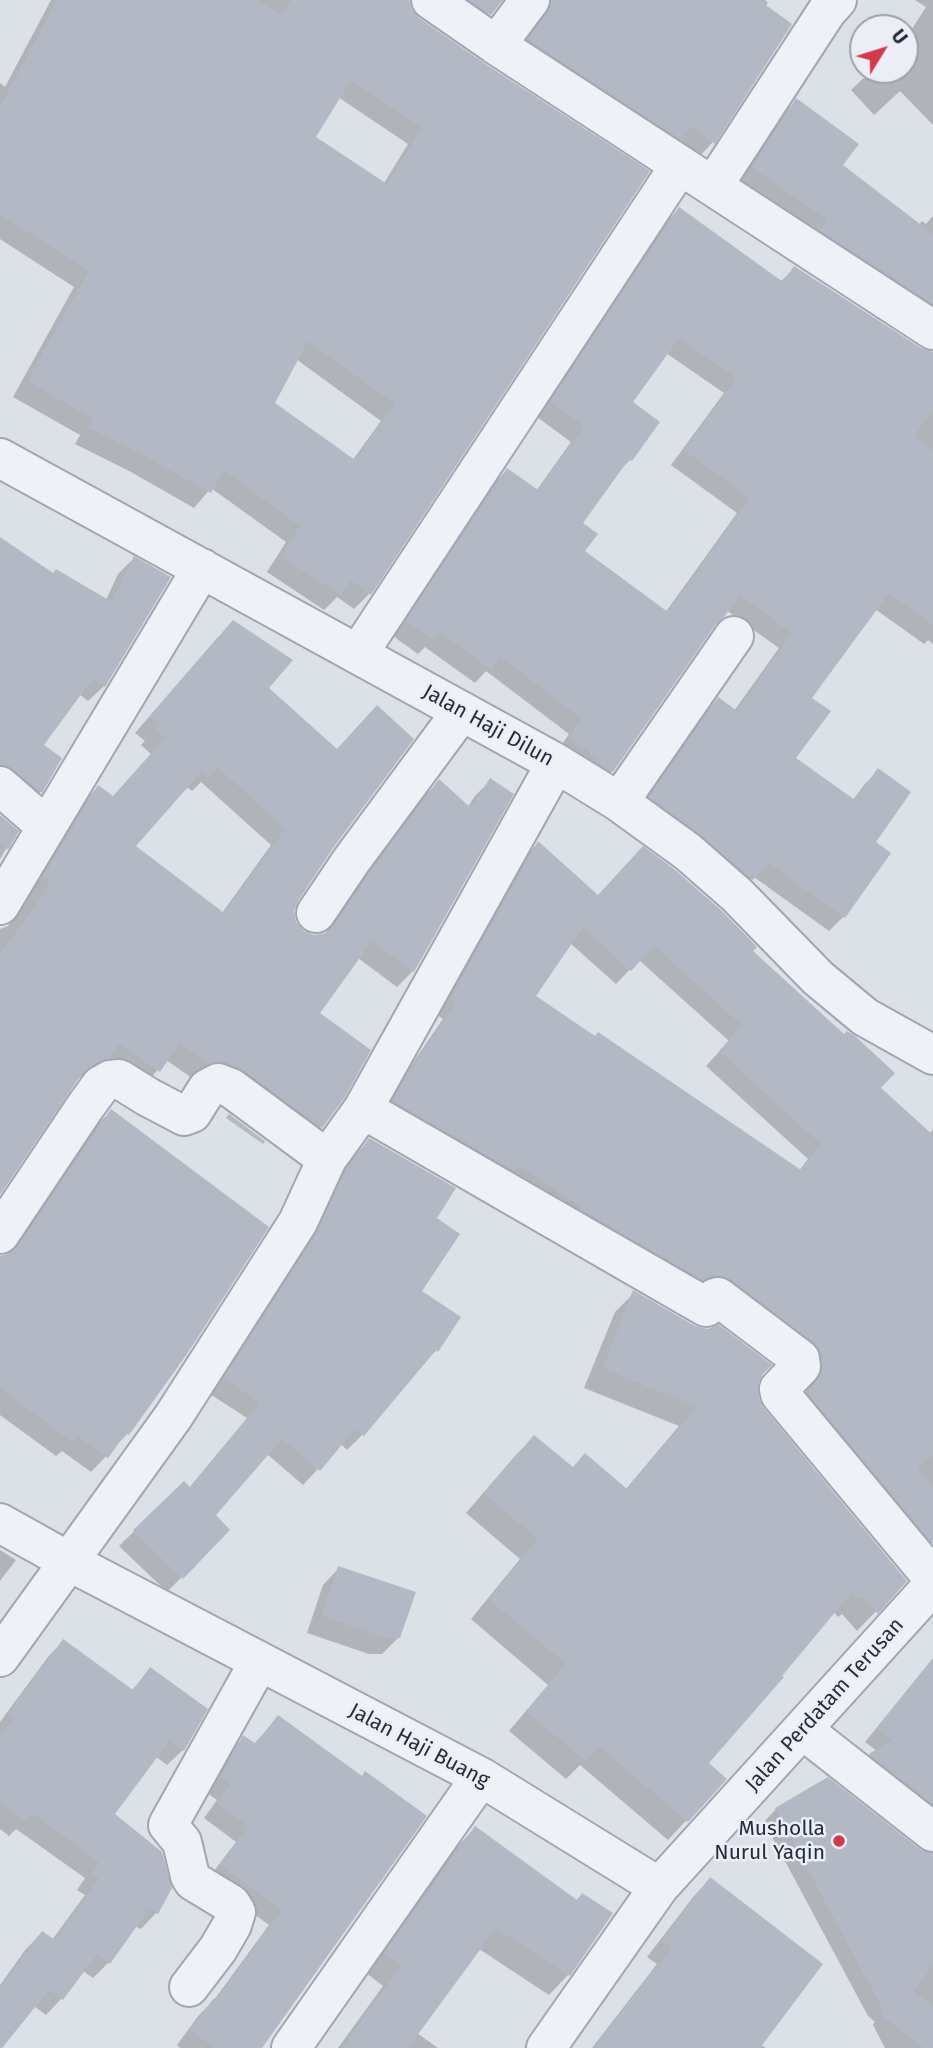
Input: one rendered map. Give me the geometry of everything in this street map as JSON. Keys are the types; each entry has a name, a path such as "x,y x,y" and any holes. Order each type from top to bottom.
{"street":[{"path":"431,0 933,330"},
{"path":"496,45 530,0"},
{"path":"713,186 836,0"},
{"path":"358,654 680,165"},
{"name":"Jalan Haji Dilun","path":"0,458 555,763 620,802 698,860 737,895 818,978 864,1017 933,1055"},
{"path":"0,905 202,568"},
{"path":"620,802 734,636"},
{"path":"316,914 351,861 461,711"},
{"path":"0,1657 180,1406 298,1222 327,1159 363,1109 555,763"},
{"path":"0,786 47,827"},
{"path":"0,1234 101,1085 110,1080 119,1079 184,1116 192,1113 206,1089 218,1083 231,1088 327,1159"},
{"path":"363,1109 706,1307 718,1297 800,1359 801,1366 779,1389 780,1394 933,1578"},
{"name":"Jalan Haji Buang","path":"0,1522 68,1561 481,1777 659,1886"},
{"name":"Jalan Perdatam Terusan","path":"659,1886 933,1585"},
{"path":"189,1987 218,1949 236,1912 231,1904 193,1881 182,1842 168,1825 259,1661"},
{"path":"803,1730 933,1832"},
{"path":"291,2048 481,1777"},
{"path":"547,2048 659,1886"}],"building":[{"path":"57,0 257,0 281,15 291,0 409,0 412,10 419,18 650,171 371,595 351,580 341,595 281,556 300,526 224,470 211,493 89,428 94,419 27,381 89,271 0,214 0,107","holes":["351,80 422,128 387,184 316,137","308,341 395,404 355,460 275,403"]},
{"path":"469,0 503,0 491,15"},
{"path":"551,0 759,0 792,24 715,144 690,126 680,139 528,39 547,13"},
{"path":"796,98 859,144 843,165 933,234 933,304 820,230 827,220 752,167"},
{"path":"679,207 783,282 794,266 921,348 933,352 933,410 914,436 933,450 933,625 889,593 812,698 831,711 796,758 855,800 878,768 911,792 876,842 891,853 845,918 769,863 753,880 702,836 649,797 718,697 737,711 792,633 740,595 716,624 613,772 597,762 599,759 569,737 582,719 500,656 491,669 440,632 434,641 406,620 507,468 538,490 584,426 550,402","holes":["679,338 737,378 684,450 750,498 668,612 585,551 598,534 583,523 629,459 632,461 660,422 633,402"]},
{"path":"0,537 53,573 56,569 112,602 134,556 171,577 105,687 93,678 44,745 62,758 42,793 14,770 0,765"},
{"path":"233,620 293,660 269,688 337,749 377,705 414,739 333,848 298,901 294,911 296,922 304,931 314,935 325,933 334,926 439,779 471,808 490,778 514,794 414,972 372,941 320,1013 371,1050 345,1097 322,1128 244,1070 225,1062 208,1064 180,1043 160,1072 119,1044 110,1058 99,1061 83,1072 0,1195 0,954 47,890 45,889 50,881 43,876 98,785 113,796 165,738 155,729 159,724 149,717","holes":["218,767 285,829 224,913 136,846 202,771 209,777"]},
{"path":"0,815 19,831 8,850 0,844"},
{"path":"538,841 598,895 643,846 722,911 757,947 753,951 844,1034 847,1031 855,1036 895,1073 881,1088 933,1135 933,1455 917,1469 933,1488 933,1544 807,1392 822,1372 822,1356 813,1342 731,1279 721,1275 703,1280 584,1211 519,1165 515,1171 393,1101 406,1076 456,1003 450,999","holes":["583,927 631,971 654,946 742,1025 719,1051 821,1144 801,1170 598,1032 595,1036 536,996"]},
{"path":"111,1109 269,1227 187,1354 129,1435 126,1433 108,1458 77,1436 73,1442 0,1388 0,1256 10,1253 18,1246"},
{"path":"229,1114 265,1141 263,1144 226,1118"},
{"path":"369,1138 456,1188 437,1218 460,1234 422,1291 461,1317 438,1352 436,1350 364,1436 355,1429 320,1471 282,1439 216,1515 230,1530 183,1579 133,1530 184,1481 190,1487 260,1403 224,1378 316,1234 346,1170"},
{"path":"633,1290 695,1326 708,1329 718,1324 772,1365 758,1384 763,1407 907,1581 878,1614 862,1596 858,1599 852,1592 782,1676 784,1677 709,1763 727,1779 688,1822 599,1746 586,1761 526,1711 566,1664 489,1599 538,1539 484,1493 534,1435 573,1467 585,1453 627,1489 697,1407 603,1368"},
{"path":"338,1566 416,1592 400,1638 386,1638 322,1616"},
{"path":"63,1639 133,1690 150,1667 208,1709 184,1751 170,1740 115,1814 162,1852 172,1888 158,1914 149,1909 110,1964 97,1954 63,2000 49,1990 0,2048 0,1988 42,1931 55,1940 99,1878 92,1874 99,1862 32,1813 26,1821 0,1802 0,1736 14,1717 9,1713"},
{"path":"933,1658 933,1804 869,1754 892,1740 877,1728"},
{"path":"278,1715 362,1776 365,1771 427,1816 262,2048 215,2048 190,2030 214,1998 216,2000 282,1910 220,1865 249,1826 217,1803 230,1785 220,1777 243,1735 256,1744"},
{"path":"828,1777 920,1849 933,1853 933,1965 913,1991 933,2006 933,2048 924,2048 881,2015 884,2011 775,1808"},
{"path":"475,1826 577,1900 582,1893 613,1913 570,1976 496,1928 408,2048 342,2048 401,1966 384,1953"},
{"path":"710,1877 823,1964 760,2048 594,2048 672,1947 662,1940"}],"place":[{"name":"Musholla Nurul Yaqin","path":"839,1841"}]}
